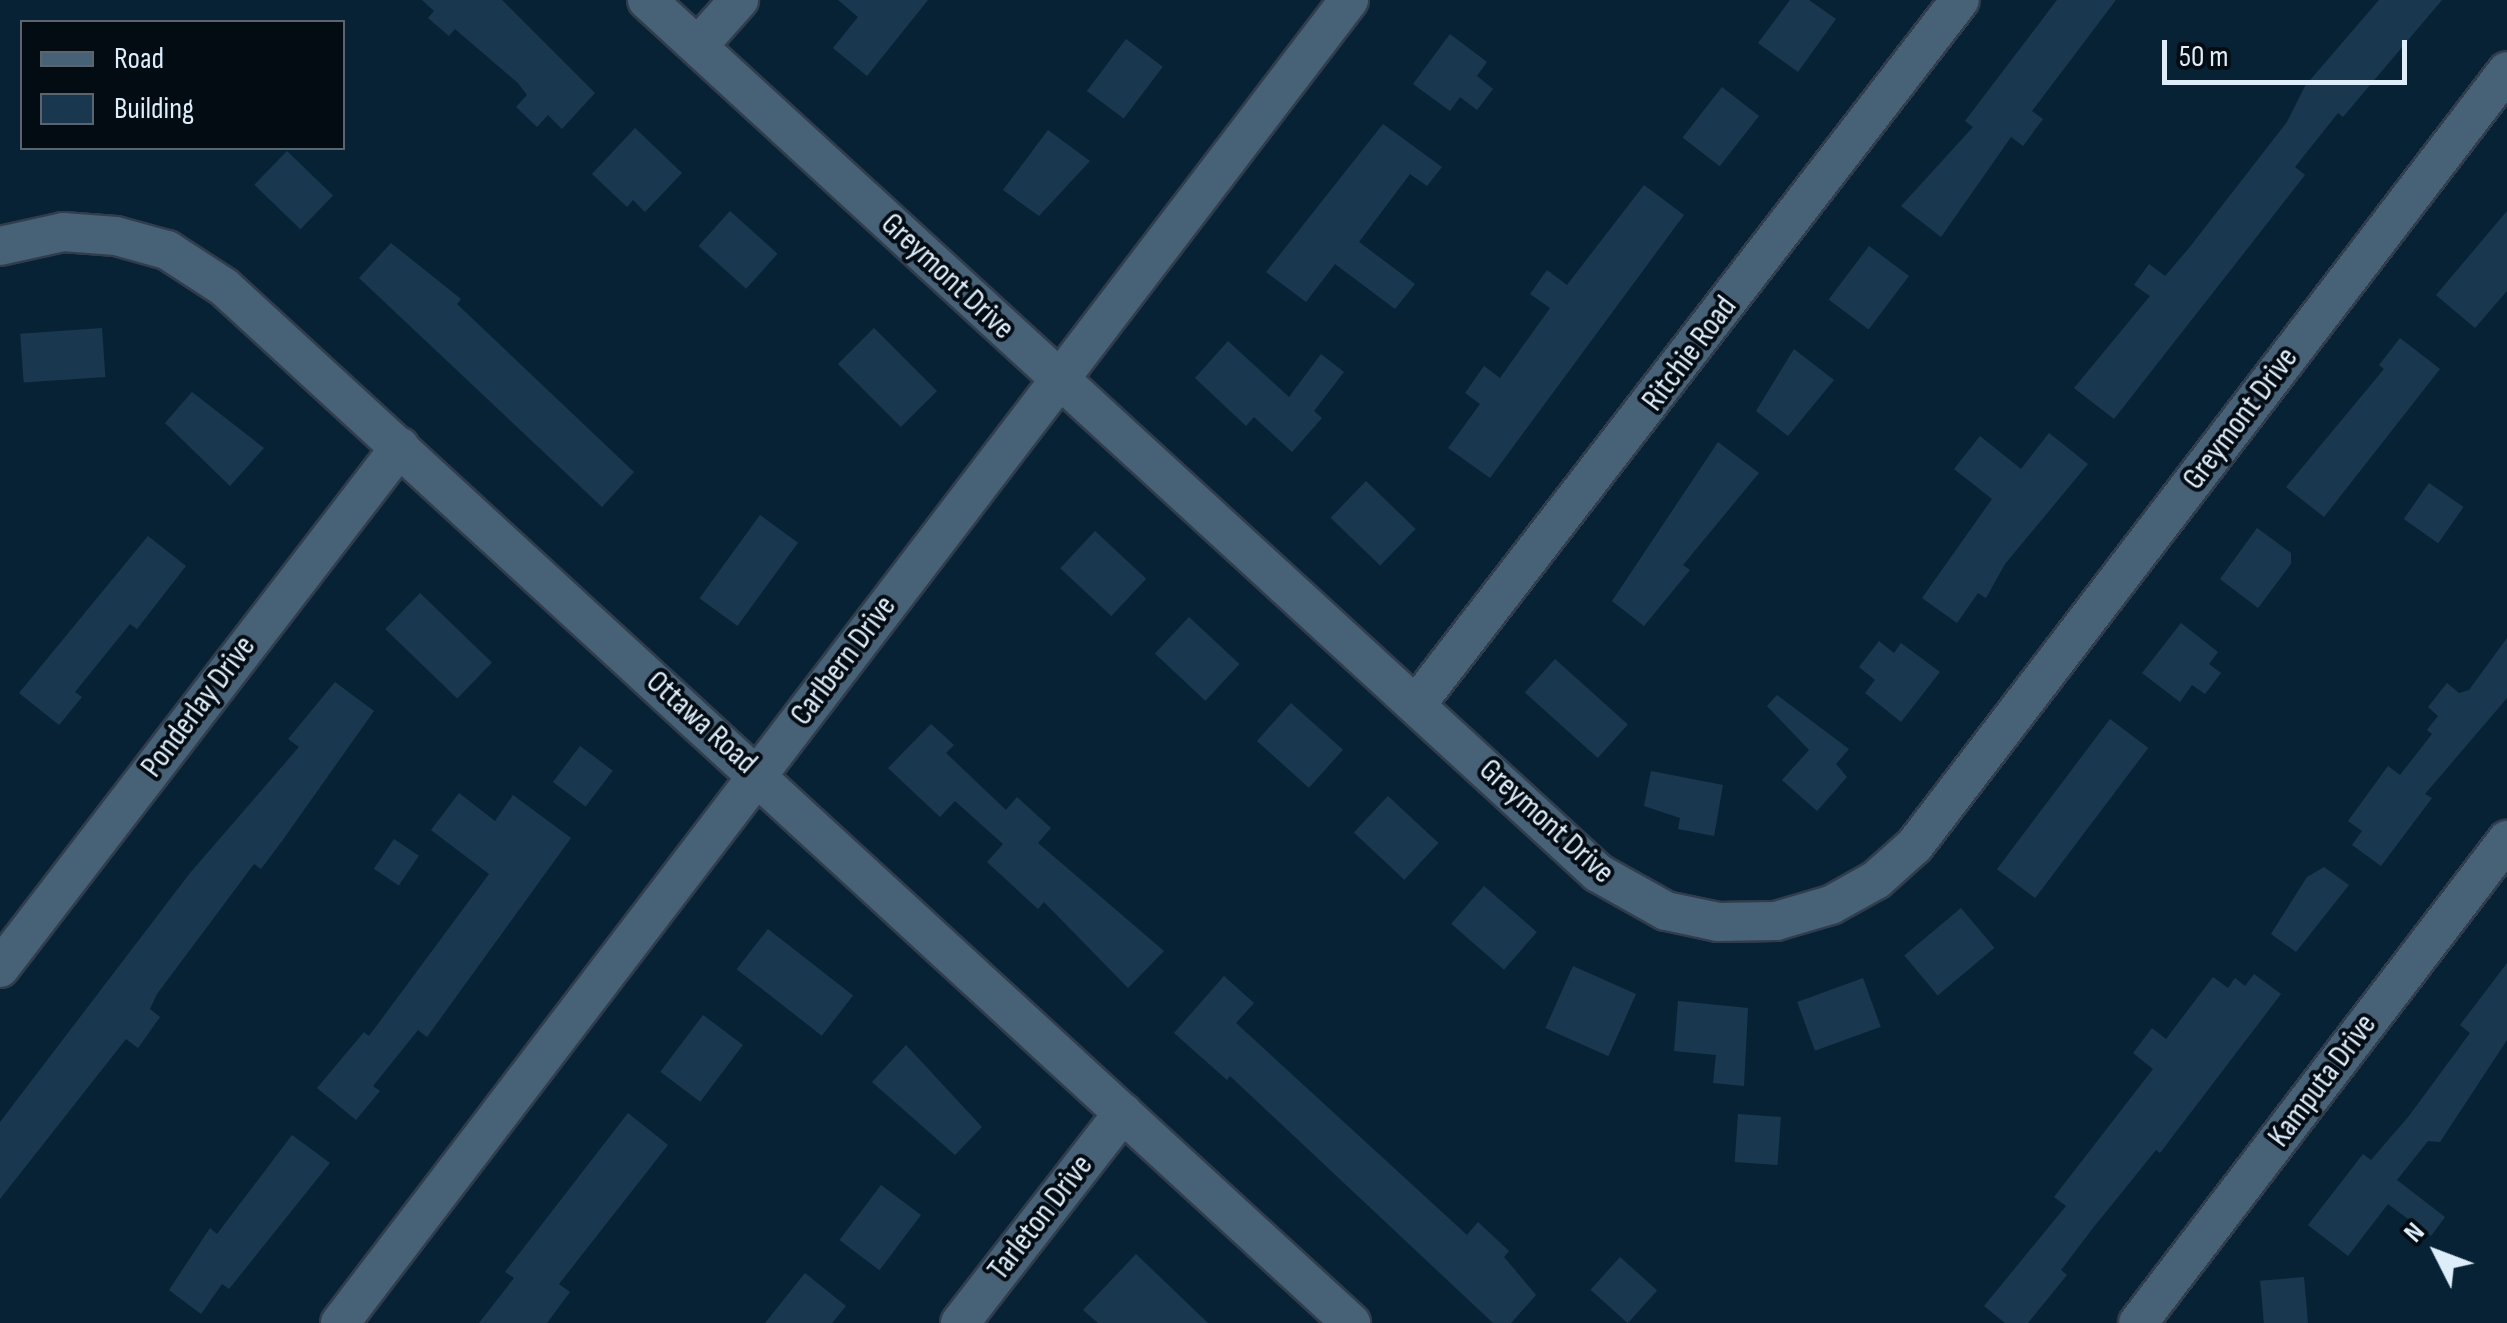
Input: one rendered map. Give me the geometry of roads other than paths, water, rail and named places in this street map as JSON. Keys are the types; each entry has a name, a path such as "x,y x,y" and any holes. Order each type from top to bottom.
{"street":[{"name":"Greymont Drive","path":"647,0 1598,872 1666,911 1718,922 1776,921 1831,905 1876,880 1916,845 2507,71"},
{"path":"698,46 739,0"},
{"name":"Carlbern Drive","path":"340,1323 1348,0"},
{"name":"Ritchie Road","path":"1416,704 1960,0"},
{"name":"Ottawa Road","path":"0,246 63,232 116,236 167,250 224,287 1351,1323"},
{"name":"Ponderlay Drive","path":"0,968 400,447"},
{"name":"Kamputa Drive","path":"2138,1323 2507,840"},
{"name":"Tarleton Drive","path":"960,1323 1123,1113"}]}
